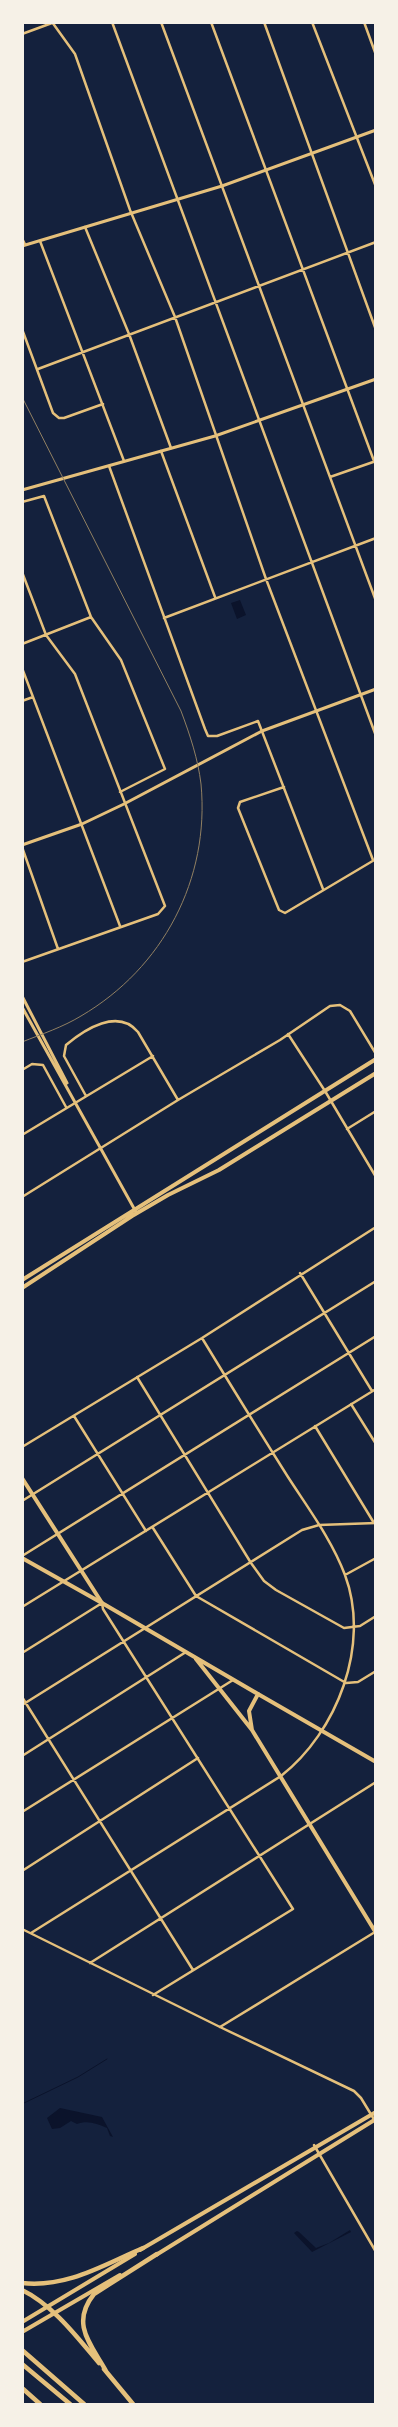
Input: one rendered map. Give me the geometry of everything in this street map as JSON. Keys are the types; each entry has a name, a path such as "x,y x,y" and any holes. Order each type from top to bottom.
{"highway":[{"path":"22,2283 57,2283 72,2279 143,2248"},
{"path":"106,2371 85,2332 82,2322 87,2303 94,2294 157,2254"},
{"path":"22,2290 47,2308 72,2332 133,2404"},
{"path":"22,2350 84,2404"},
{"path":"22,2364 70,2404"},
{"path":"22,2388 40,2404"}],"main road":[{"path":"22,1280 134,1208 376,1059"},
{"path":"22,1288 168,1195 219,1170 376,1074"},
{"path":"22,1478 102,1603"},
{"path":"22,1557 233,1680 324,1730 376,1762"},
{"path":"195,1658 252,1730 375,1932"},
{"path":"252,1730 249,1711 258,1694"},
{"path":"22,2322 143,2248 242,2192 314,2146 373,2113"},
{"path":"22,2332 157,2254 375,2120"}],"street":[{"path":"112,22 376,736"},
{"path":"161,22 376,601"},
{"path":"211,22 346,389 375,461 330,478"},
{"path":"264,22 376,330"},
{"path":"312,22 376,187"},
{"path":"364,22 376,55"},
{"path":"22,34 52,23 75,54 132,213 175,317 266,578 374,860 286,913 279,910 238,808 240,802 284,787"},
{"path":"22,239 24,246 222,186 376,130"},
{"path":"86,227 129,334 171,448"},
{"path":"40,241 125,462"},
{"path":"38,369 376,242"},
{"path":"22,328 54,413 59,418 103,404"},
{"path":"22,490 215,436 376,379"},
{"path":"162,451 215,598"},
{"path":"109,466 208,736 217,736 258,721 323,889"},
{"path":"22,502 44,496 91,616 121,660 165,769 120,792"},
{"path":"164,618 376,538"},
{"path":"22,572 46,635 75,674 165,906 163,911 22,962"},
{"path":"22,644 91,616"},
{"path":"22,668 120,926"},
{"path":"58,949 22,846 82,824 124,804 262,731 376,689"},
{"path":"22,701 33,697"},
{"path":"22,996 63,1071 70,1091"},
{"path":"22,1197 103,1149 330,1006 340,1005 350,1011 376,1054"},
{"path":"22,1007 77,1101 137,1214"},
{"path":"86,1096 64,1056 66,1044 103,1023 125,1021 138,1032 178,1100"},
{"path":"288,1034 326,1091 346,1129 376,1177"},
{"path":"22,1135 152,1056"},
{"path":"22,1070 32,1064 43,1065 66,1108"},
{"path":"346,1129 376,1111"},
{"path":"371,1171 376,1168"},
{"path":"22,1447 202,1338 300,1273 376,1227"},
{"path":"300,1273 372,1391"},
{"path":"22,1501 376,1281"},
{"path":"22,1557 376,1336"},
{"path":"31,1933 281,1776 306,1753 324,1730 346,1682 352,1654 353,1628 352,1604 345,1576 319,1525 202,1338"},
{"path":"137,1377 251,1563 264,1581 276,1590 344,1628 353,1628 376,1616"},
{"path":"22,1607 376,1389"},
{"path":"352,1404 376,1444"},
{"path":"74,1416 146,1532"},
{"path":"22,1705 302,1530 319,1525 375,1523 315,1426"},
{"path":"153,1528 196,1596 346,1682 358,1682 376,1671"},
{"path":"345,1576 376,1558"},
{"path":"22,1653 102,1603 103,1609 123,1642 174,1719 293,1909 153,1995"},
{"path":"22,1756 186,1652"},
{"path":"22,1812 174,1719 233,1680"},
{"path":"22,1697 193,1970"},
{"path":"22,1871 198,1758"},
{"path":"90,1963 376,1782"},
{"path":"22,1929 153,1995 354,2091 373,2113 375,2120"},
{"path":"220,2027 375,1932"},
{"path":"314,2146 376,2252"}],"water":[{"path":"240,600 246,615 237,619 231,603"},
{"path":"60,2108 102,2117 113,2137 110,2136 107,2128 89,2122 77,2124 71,2121 60,2128 52,2129 47,2118"},
{"path":"350,2230 351,2232 312,2252 294,2233 299,2232 316,2248 329,2243"}],"waterway":[{"path":"22,2104 78,2077 107,2059"}],"railway":[{"path":"22,397 181,711 198,765 201,784 202,819 198,854 189,886 175,918 157,947 136,973 110,996 74,1020 22,1042"}]}
